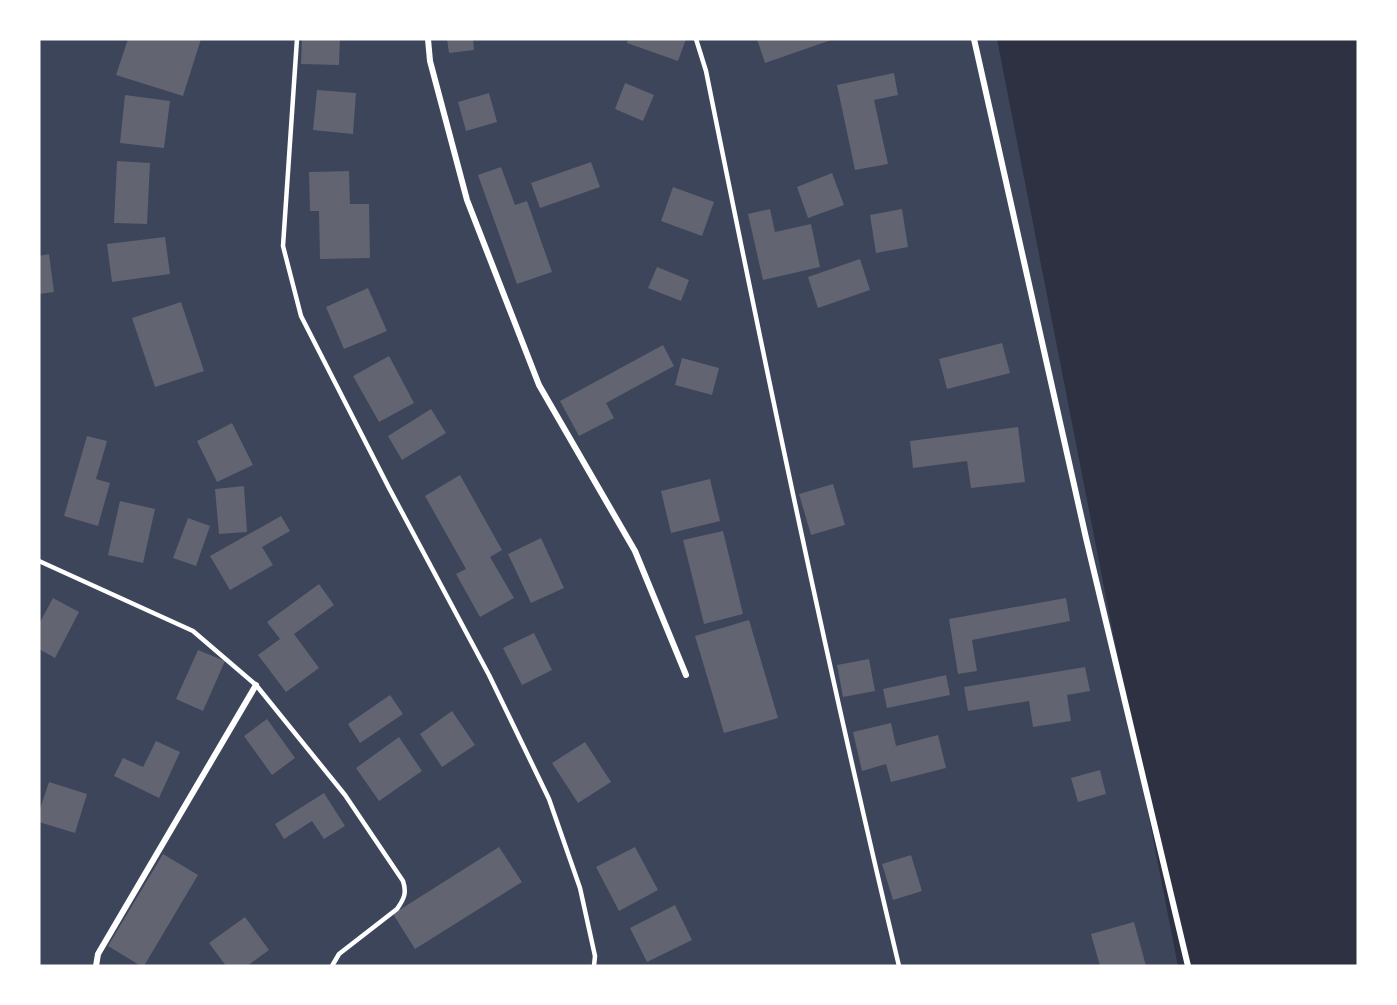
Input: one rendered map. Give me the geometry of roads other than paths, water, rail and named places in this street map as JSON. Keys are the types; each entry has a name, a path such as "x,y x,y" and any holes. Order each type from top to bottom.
{"street":[{"path":"428,39 430,60 467,200 539,385 635,550 686,675"},
{"path":"974,39 1086,538 1188,966"},
{"path":"96,966 98,954 256,685"}],"lane":[{"path":"297,39 283,246 301,316 489,675 549,799 580,888 595,956 594,966"},
{"path":"696,39 706,71 765,361 870,846 899,966"},
{"path":"39,561 193,631 256,685 345,795 406,890 404,900 396,909 339,954 332,966"}]}
